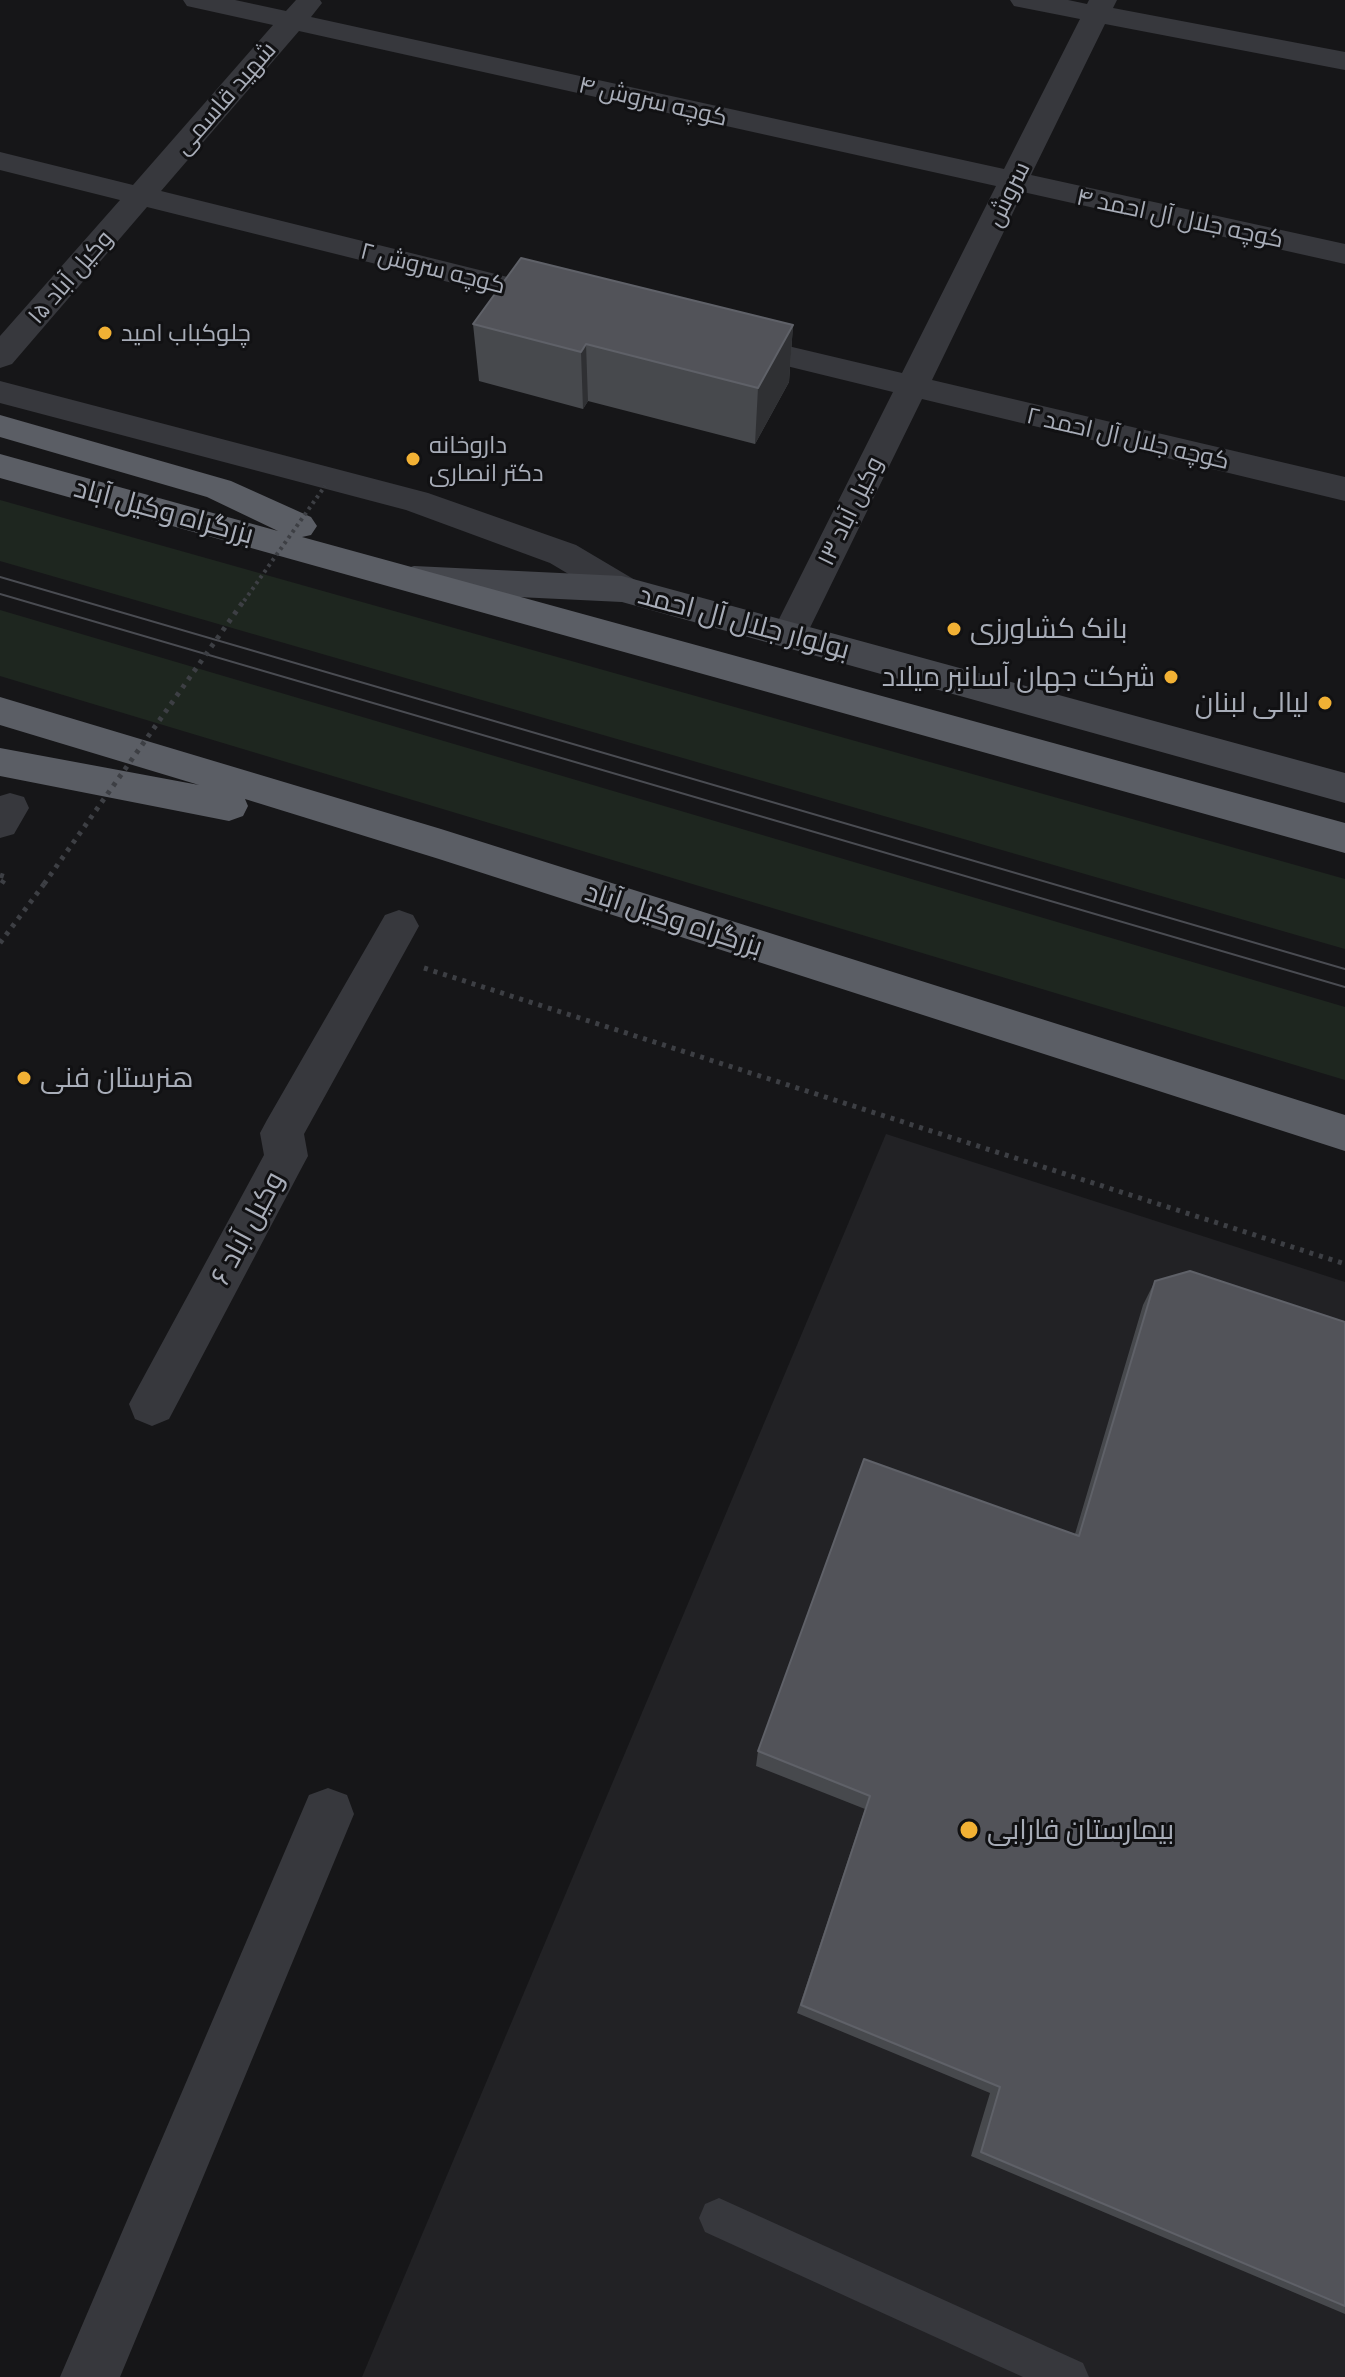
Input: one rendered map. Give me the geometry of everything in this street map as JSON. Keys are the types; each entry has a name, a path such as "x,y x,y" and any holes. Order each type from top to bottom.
{"highway":[{"path":"0,426 219,489 414,579"},
{"name":"بزرگراه وکیل آباد","path":"0,466 1345,838"},
{"name":"بزرگراه وکیل آباد","path":"0,711 441,844 1345,1133"},
{"path":"0,762 441,844"}],"main road":[{"name":"بولوار جلال آل احمد","path":"414,579 622,589 1345,788"}],"street":[{"name":"کوچه سروش ۴","path":"197,0 301,10 1014,181"},
{"path":"1024,0 1100,7 1345,61"},
{"name":"سروش","path":"911,387 1100,7"},
{"name":"شهید قاسمی","path":"140,196 301,10"},
{"name":"کوچه سروش ۲","path":"0,161 588,307"},
{"name":"کوچه جلال آل احمد ۴","path":"1014,181 1345,254"},
{"name":"۱۵ وکیل آباد","path":"0,357 140,196"},
{"path":"711,338 911,387"},
{"name":"کوچه جلال آل احمد ۲","path":"911,387 1345,489"},
{"name":"۱۳ وکیل آباد","path":"789,635 911,387"},
{"path":"0,392 416,501 563,554 622,589"},
{"name":"۶ وکیل آباد","path":"152,1404 286,1156 282,1133 392,940"},
{"path":"90,2377 328,1814"}],"lane":[{"path":"719,2218 1069,2377"}],"path":[{"path":"0,943 325,486"},
{"path":"0,875 6,877 0,886"},
{"path":"392,940 1345,1264"}],"shaded area":[{"path":"0,500 1345,879 1345,949 0,561"},
{"path":"0,610 1345,1007 1345,1080 0,676"},
{"name":"بیمارستان فارابی","path":"886,1134 1345,1282 1345,2377 362,2377"}],"building":[{"path":"521,258 793,325 758,388 586,344 581,352 473,324"},
{"path":"1190,1271 1345,1322 1345,2306 981,2152 1000,2087 801,2005 870,1796 758,1751 864,1459 1079,1536 1155,1281"}],"tram line":[{"path":"0,577 1345,969"},
{"path":"0,594 1345,987"}],"place":[{"name":"چلوکباب امید","path":"105,333"},
{"name":"داروخانه دکتر انصاری","path":"413,459"},
{"name":"بانک کشاورزی","path":"954,629"},
{"name":"شرکت جهان آسانبر میلاد","path":"1171,677"},
{"name":"لیالی لبنان","path":"1325,703"},
{"name":"هنرستان فنی","path":"24,1078"},
{"name":"بیمارستان فارابی","path":"969,1830"}]}
